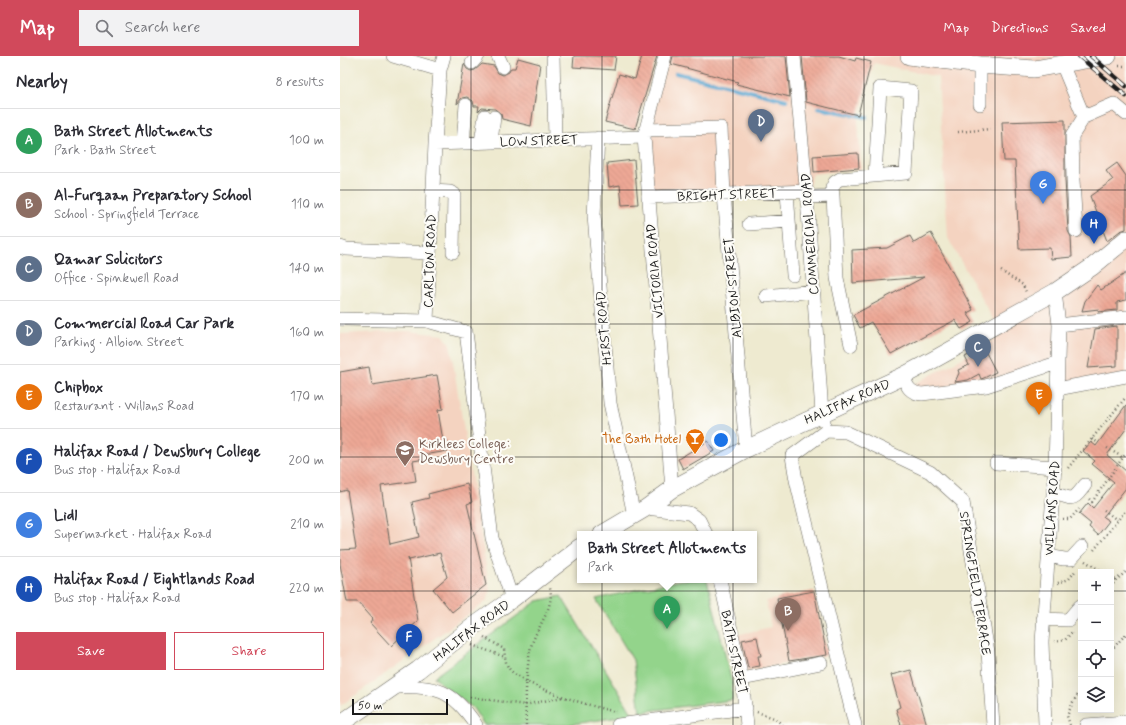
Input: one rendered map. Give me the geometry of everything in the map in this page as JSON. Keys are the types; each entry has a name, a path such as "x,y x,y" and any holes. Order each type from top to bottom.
{"main road":[{"path":"909,56 980,65 1034,69 1108,56"},
{"name":"HALIFAX ROAD","path":"607,531 640,512 672,489 746,449 904,376 1055,292 1092,267 1126,239"},
{"name":"HALIFAX ROAD","path":"1092,267 1126,250"},
{"name":"HALIFAX ROAD","path":"340,724 395,687 577,549"}],"street":[{"path":"392,56 440,70"},
{"name":"CARLTON ROAD","path":"444,56 440,70 435,144 427,322 466,332 492,538 512,599"},
{"path":"553,56 555,139"},
{"name":"VICTORIA ROAD","path":"665,56 645,133 648,197 672,489"},
{"name":"COMMERCIAL ROAD","path":"794,56 807,194 822,413"},
{"path":"1062,64 1084,117"},
{"path":"980,65 980,104"},
{"path":"851,345 837,278 832,188 835,182 840,179 875,176 906,173 911,91 880,88 875,176"},
{"path":"1076,231 1072,136 1084,117 1114,104 1126,114"},
{"path":"469,105 477,142"},
{"path":"477,142 490,117"},
{"name":"LOW STREET","path":"435,144 598,138 721,128"},
{"name":"ALBION STREET","path":"721,128 724,195 746,449"},
{"name":"HIRST ROAD","path":"598,138 594,216 610,403 640,512"},
{"path":"432,191 450,192 454,194 453,252"},
{"path":"787,192 793,275"},
{"name":"BRIGHT STREET","path":"648,197 787,192 833,196"},
{"path":"749,224 789,221"},
{"path":"340,247 346,249 429,253"},
{"path":"766,296 814,291"},
{"name":"WILLANS ROAD","path":"1045,725 1042,642 1056,467 1059,324 1055,292"},
{"path":"1059,324 1126,316"},
{"path":"340,319 427,322"},
{"path":"904,376 907,388 914,393 922,394 986,386 1057,364"},
{"path":"1057,389 1126,376"},
{"path":"822,413 826,431 792,456 796,480 856,725"},
{"name":"SPRINGFIELD TERRACE","path":"826,431 846,432 930,472 963,502 988,652 993,725"},
{"path":"996,463 1056,467"},
{"path":"1054,488 1072,499 1076,498 1085,484"},
{"path":"640,512 689,513 699,520 704,531"},
{"path":"1048,556 1071,559 1082,547"},
{"name":"BATH STREET","path":"721,583 742,679 747,725"},
{"path":"1043,619 1068,620 1078,608"},
{"path":"742,679 821,663"},
{"path":"395,687 429,687 446,694 456,699 476,725"},
{"path":"623,724 746,708"},
{"path":"1086,725 1122,723"}],"path":[{"path":"958,132 990,129"},
{"path":"1001,271 1023,286"},
{"path":"1054,488 1126,397"},
{"path":"1092,439 1097,442"},
{"path":"1107,448 1122,457"},
{"path":"1104,510 1117,520"},
{"path":"1084,560 1098,569"},
{"path":"526,725 525,705 530,650 552,598 546,572"},
{"path":"1114,583 1126,572"},
{"path":"1042,642 1053,643 1065,640 1075,629"},
{"path":"466,632 475,647 505,657"},
{"path":"466,632 504,649 508,668 518,677 563,697 620,713 623,724"},
{"path":"1114,647 1126,634"},
{"path":"446,694 525,705 563,697"},
{"path":"1070,725 1067,716 1078,694"},
{"path":"746,708 774,718 783,725"}],"shaded area":[{"path":"665,56 1126,56 1126,378 1057,389 1057,364 922,394 907,388 983,347 1002,334 948,238 938,77 874,63 858,120 861,169 813,174 807,191 648,197 646,130"},
{"name":"Kirklees College: Dewsbury Centre","path":"407,331 443,335 450,344 490,591 487,601 340,706 340,334"},
{"path":"814,591 827,655 744,672 736,635 771,627 766,601"}],"green space":[{"path":"668,583 708,583 732,683 732,700 640,712 633,660 596,599"},
{"path":"561,596 633,715 566,725 484,725 473,708 434,677 537,601"}],"building":[{"path":"574,56 616,56 614,70 573,67"},
{"path":"642,56 657,56 635,129 605,122 619,74 635,79"},
{"path":"673,56 786,56 790,97 736,84 738,82 671,64"},
{"path":"802,56 839,56 855,61 856,58 871,62 858,115 806,102"},
{"path":"518,58 540,64 531,126 502,119 501,114 495,109 482,108 478,112 479,106 474,106 473,101 467,97 462,98 457,104 464,64 467,69 471,71 475,70 482,64 494,66 498,73 503,75 509,72 511,68 515,68"},
{"path":"1065,120 1065,180 1068,231 1071,237 1072,257 1051,259 1050,248 1019,249 1015,161 1004,161 1002,122"},
{"path":"858,153 859,168 814,172 813,156"},
{"path":"634,160 638,204 622,205 620,185 609,187 607,163"},
{"path":"1117,163 1126,176 1126,229 1120,231 1107,241 1090,196 1113,180 1106,171"},
{"path":"931,233 973,310 967,313 973,322 961,329 955,320 891,354 871,322 860,328 853,315 924,277 853,283 852,250 887,248 910,236 914,243"},
{"path":"1126,273 1126,300 1117,302 1117,310 1098,312 1099,309 1082,311 1085,301 1097,285 1101,290"},
{"path":"1117,326 1117,366 1088,368 1095,329"},
{"path":"983,347 996,372 981,379 979,374 968,380 955,382 959,373 958,370 969,365 965,357"},
{"path":"369,367 372,385 437,375 443,409 438,410 443,441 447,440 448,451 424,455 425,459 413,461 416,481 381,486 390,544 419,537 412,502 429,498 428,494 467,484 472,502 467,504 486,585 452,612 433,589 447,577 440,553 409,560 408,558 418,621 391,646 370,623 373,619 358,602 347,602 340,564 340,550 356,549 347,490 340,492 340,372"},
{"path":"1126,405 1126,429 1107,455 1126,471 1126,488 1103,517 1109,521 1098,535 1089,527 1091,524 1079,514 1088,503 1093,508 1114,482 1092,464 1095,461 1083,451 1091,442 1096,446"},
{"name":"The Bath Hotel","path":"708,441 714,451 683,469 678,459"},
{"path":"814,591 827,655 789,661 777,598"},
{"path":"757,637 761,656 758,656 760,666 748,668 742,640"},
{"path":"911,670 927,725 901,725 896,709 900,707 891,675"}],"waterway":[{"path":"676,73 786,100"},
{"path":"818,108 867,117"}],"railway":[{"path":"1079,56 1126,96"},
{"path":"1091,56 1126,86"}],"place":[{"name":"Commercial Road Car Park","path":"761,142"},
{"name":"Lidl","path":"1043,204"},
{"name":"Halifax Road / Eightlands Road","path":"1094,244"},
{"name":"Qamar Solicitors","path":"978,367"},
{"name":"Chipbox","path":"1039,415"},
{"name":"The Bath Hotel","path":"695,455"},
{"name":"Kirklees College: Dewsbury Centre","path":"405,467"},
{"name":"Bath Street Allotments","path":"667,629"},
{"name":"Al-Furqaan Preparatory School","path":"788,631"},
{"name":"Halifax Road / Dewsbury College","path":"409,657"}]}
